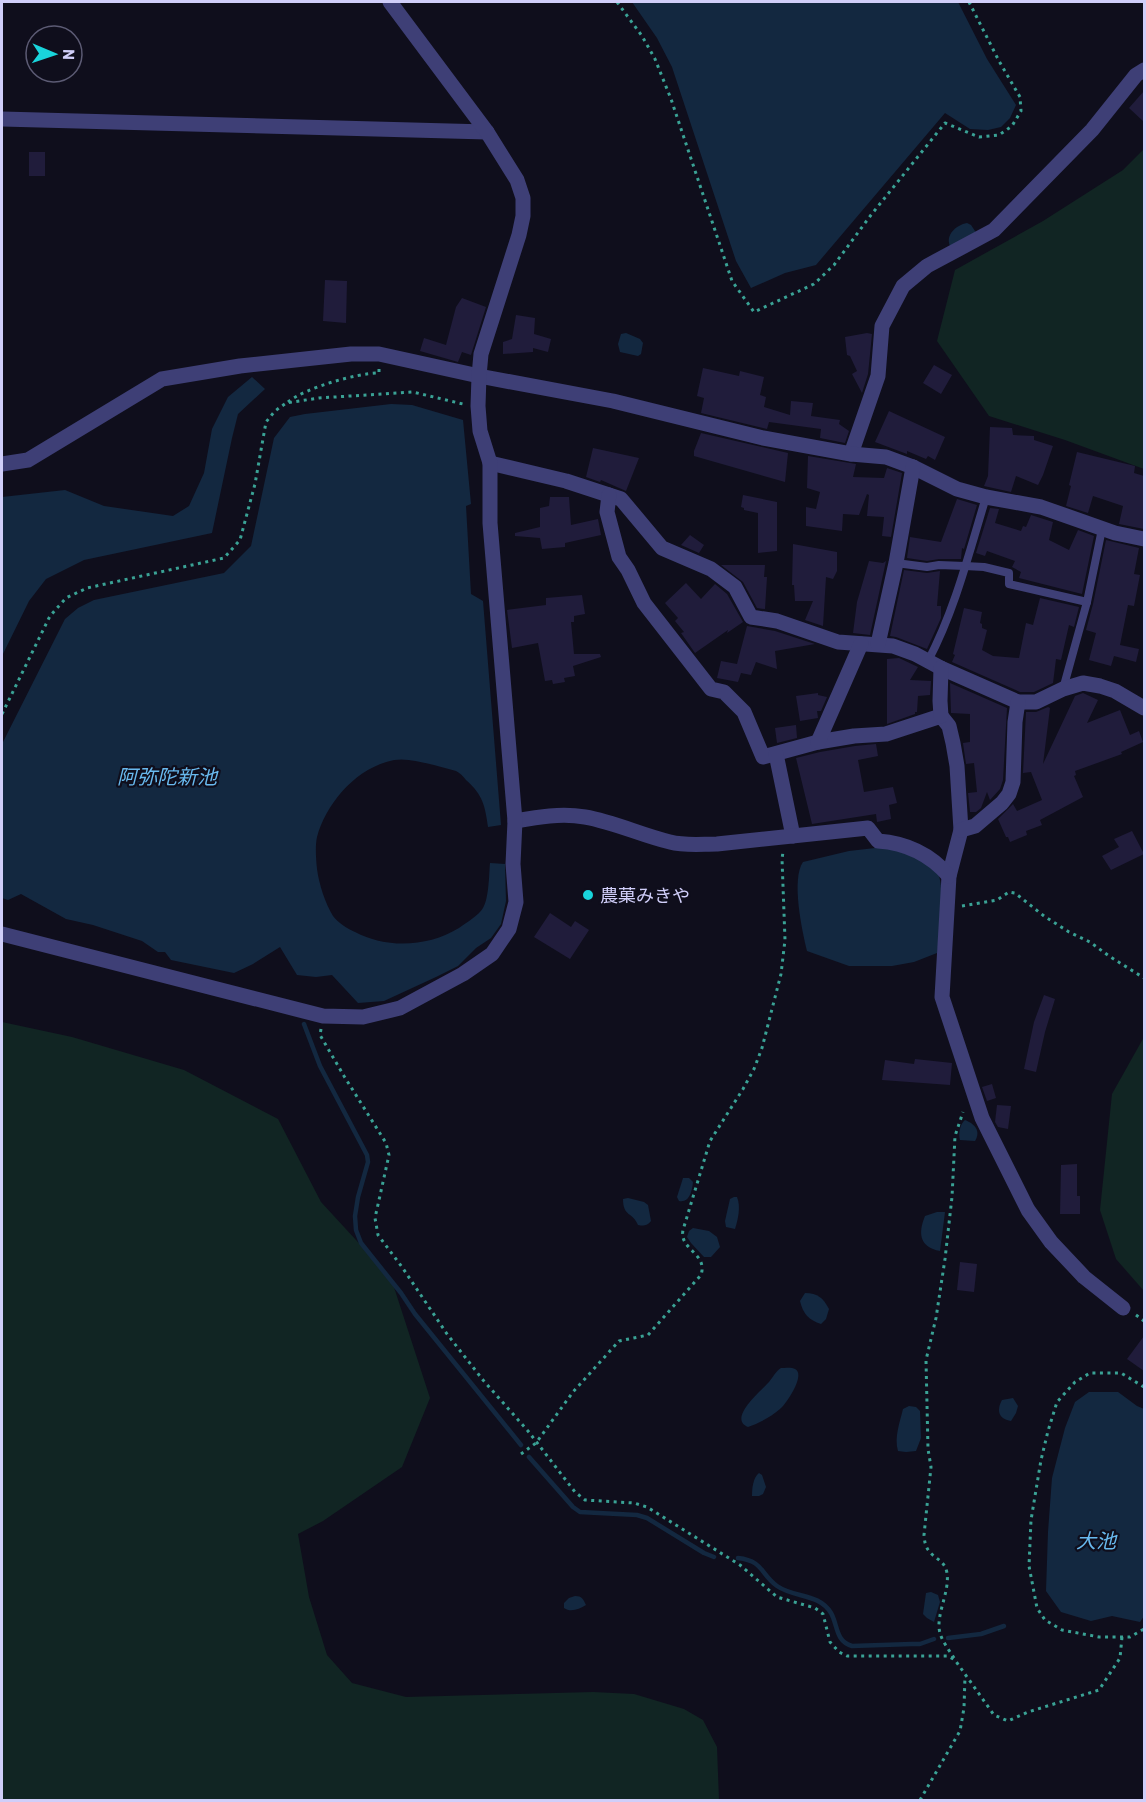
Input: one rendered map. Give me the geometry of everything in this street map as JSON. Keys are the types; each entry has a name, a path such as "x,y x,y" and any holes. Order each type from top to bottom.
{"street":[{"path":"2,934 323,1016 363,1017 400,1008 463,974 492,954 509,929 516,902 513,864 515,821 490,523 490,463 480,431 478,376 481,354 519,235 523,216 523,198 517,180 487,132 390,2"},
{"path":"851,454 878,376 882,326 903,286 927,266 994,230 1092,130 1136,75 1144,70"},
{"path":"2,119 487,132"},
{"path":"2,464 28,460 162,379 240,366 351,354 378,354 478,376 614,401 763,438 851,454 886,457 913,467 957,489 1041,507 1102,529 1144,539"},
{"path":"490,463 566,481 621,499 662,548 711,569 735,587 751,616 777,621 838,642 893,646 1018,702 1036,702 1063,688 1083,683 1115,692 1144,708"},
{"path":"878,644 896,563 913,467"},
{"path":"609,495 607,512 619,557 644,603 711,689 724,692 744,712 763,758 818,742 886,734 941,716"},
{"path":"818,742 861,644"},
{"path":"935,664 941,716 949,726 957,766 961,830 949,876 942,997 981,1118 1028,1210 1051,1242 1078,1270 1123,1308"},
{"path":"961,830 975,826 1002,804 1009,794 1013,782 1018,702"},
{"path":"776,754 793,836"},
{"path":"515,821 552,815 584,817 672,843 693,845 868,828 878,841 896,842 917,850 938,863 949,876"}],"lane":[{"path":"935,664 986,497"},
{"path":"1063,688 1087,602 1102,529"},
{"path":"896,563 927,567 939,565 984,567 1009,573 1010,584 1087,602"}],"path":[{"path":"617,2 642,36 655,59 671,99 732,281 754,312 814,284 834,265 945,123 979,137 999,135 1012,126 1021,111 1020,97 969,2"},
{"path":"2,714 50,616 66,598 87,588 224,558 240,540 255,484 266,422 275,411 298,394 366,373 379,373 378,354"},
{"path":"286,403 319,398 413,392 465,404"},
{"path":"521,1454 536,1443 573,1392 619,1341 648,1335 700,1275 702,1262 685,1242 682,1236 683,1230 710,1141 743,1089 762,1048 781,974 785,940 782,859 784,845 793,836"},
{"path":"948,909 997,900 1009,892 1015,893 1044,916 1090,942 1144,978"},
{"path":"323,1016 320,1035 386,1143 389,1155 375,1218 378,1235 447,1334 575,1492 585,1500 634,1503 646,1507 740,1565 777,1597 815,1608 823,1614 830,1642 839,1652 847,1656 948,1656 955,1659"},
{"path":"974,1096 959,1121 955,1136 952,1197 945,1259 936,1318 926,1360 928,1449 932,1467 924,1535 925,1546 944,1565 947,1572 947,1586 939,1622 939,1633 994,1715 1008,1721 1028,1712 1099,1690 1120,1658 1122,1637"},
{"path":"1144,1387 1121,1373 1090,1373 1076,1382 1058,1402 1041,1460 1031,1520 1029,1566 1037,1608 1045,1620 1062,1630 1099,1637 1130,1637 1144,1629"},
{"path":"920,1800 960,1731 964,1708 965,1674"}],"green space":[{"path":"1144,149 1144,469 1065,440 989,416 937,341 955,270 1043,221 1123,170"},
{"path":"2,1022 72,1037 184,1070 278,1119 321,1202 391,1278 430,1398 402,1467 323,1521 298,1534 309,1597 327,1655 352,1683 406,1697 593,1692 634,1694 684,1709 703,1720 717,1747 719,1800 2,1800"},
{"path":"1144,1037 1144,1291 1116,1259 1100,1210 1112,1094"}],"water":[{"path":"632,2 958,2 987,59 1016,105 1010,118 1001,127 988,130 970,129 945,113 816,265 785,273 751,288 736,261 672,67 657,38"},
{"path":"967,223 977,234 950,246 950,234 959,226"},
{"path":"626,333 640,339 643,343 641,354 638,356 620,352 618,344 621,334"},
{"path":"252,377 265,389 238,414 212,533 84,560 46,579 29,601 2,656 2,497 65,490 104,506 173,516 189,506 204,473 212,429 228,397"},
{"name":"阿弥陀新池","path":"391,404 412,405 463,420 471,504 466,506 471,594 483,601 501,825 488,827 480,796 472,785 457,772 414,761 394,760 380,764 356,778 345,788 328,812 317,837 318,875 327,905 340,923 367,937 407,944 447,934 475,916 483,908 486,898 490,863 505,864 506,901 501,924 491,938 476,948 458,966 436,977 384,1001 358,1003 332,975 316,977 297,975 280,947 234,973 171,960 165,952 158,952 142,941 66,919 21,894 8,900 2,898 2,744 65,619 78,608 94,600 224,573 251,546 274,438 290,417"},
{"path":"884,847 921,860 938,874 942,901 937,953 914,962 892,966 849,966 807,951 800,919 798,892 798,880 803,862 849,851"},
{"path":"965,1120 976,1128 975,1141 960,1140 960,1129"},
{"path":"683,1178 689,1178 693,1185 688,1198 679,1201 677,1197"},
{"path":"737,1197 739,1205 735,1229 726,1227 725,1221 730,1199"},
{"path":"628,1198 648,1205 651,1221 648,1224 638,1225 634,1218 626,1212 623,1199"},
{"path":"945,1212 940,1251 924,1243 921,1233 925,1216"},
{"path":"693,1228 709,1231 717,1237 720,1247 711,1257 704,1257 687,1237"},
{"path":"805,1293 820,1297 829,1309 826,1319 821,1324 813,1321 803,1310 800,1301"},
{"path":"781,1368 792,1368 798,1372 797,1382 791,1395 776,1412 765,1420 748,1427 741,1418 744,1411"},
{"name":"大池","path":"1089,1392 1118,1392 1144,1409 1144,1616 1140,1622 1112,1616 1091,1621 1061,1612 1046,1591 1052,1478 1065,1428 1075,1402"},
{"path":"1013,1398 1018,1406 1011,1421 1001,1416 999,1408 1002,1400"},
{"path":"909,1406 916,1407 920,1411 921,1438 916,1451 898,1451 899,1424 903,1409"},
{"path":"759,1473 766,1487 763,1494 752,1496 754,1480"},
{"path":"931,1592 938,1595 940,1602 934,1622 923,1614 926,1593"},
{"path":"575,1596 582,1598 586,1605 572,1610 564,1608 564,1603"}],"building":[{"path":"1144,91 1144,122 1129,108"},
{"path":"29,152 45,152 45,176 29,176"},
{"path":"325,280 347,281 346,323 323,321"},
{"path":"462,298 486,307 471,355 462,352 458,362 420,351 424,338 446,345 456,307"},
{"path":"516,315 535,318 534,334 551,339 548,352 533,348 533,352 503,354 503,342 512,339"},
{"path":"872,334 868,374 862,393 852,374 857,371 850,356 847,355 845,337"},
{"path":"934,365 952,375 941,394 923,383"},
{"path":"703,368 739,376 740,371 764,377 760,395 766,397 764,407 790,415 791,401 813,403 811,416 840,420 839,424 849,431 845,443 820,438 821,429 769,422 767,429 701,413 704,398 697,396"},
{"path":"889,411 945,437 935,460 928,456 926,459 907,451 907,454 875,442"},
{"path":"990,427 1012,428 1013,435 1034,436 1034,440 1053,446 1038,485 1016,476 1011,492 984,486 988,476"},
{"path":"701,433 788,453 785,482 694,456"},
{"path":"593,448 639,458 626,491 601,480 600,482 586,477"},
{"path":"1077,452 1135,466 1134,473 1144,476 1144,529 1119,524 1123,506 1093,496 1088,513 1066,506"},
{"path":"808,456 856,464 853,477 884,478 887,468 902,473 891,537 882,536 884,517 867,516 869,495 867,494 859,515 843,514 842,531 806,526 806,507 816,509 820,492 807,488"},
{"path":"743,495 777,502 777,551 758,553 758,513 744,510 741,507"},
{"path":"550,497 569,497 571,525 598,519 601,535 565,543 565,547 542,549 540,538 515,536 515,533 540,527 540,508 549,506"},
{"path":"957,499 977,505 964,549 962,548 961,559 927,561 907,558 910,537 941,542"},
{"path":"990,508 999,509 995,523 1021,531 1023,526 1026,527 1031,515 1053,522 1049,540 1069,550 1078,530 1094,536 1082,594 1019,578 1021,572 1012,567 1015,561 987,551 985,556 976,553"},
{"path":"690,535 704,545 699,553 681,545"},
{"path":"1106,540 1139,548 1134,574 1140,575 1134,606 1128,605 1120,645 1139,649 1136,662 1114,656 1111,666 1089,660 1096,633 1086,630"},
{"path":"793,544 837,552 837,571 833,579 826,577 823,626 805,620 813,601 795,601 794,585 792,585"},
{"path":"869,561 883,563 886,561 870,635 853,633 857,602"},
{"path":"721,565 765,565 764,577 767,577 765,609 757,608 743,582"},
{"path":"904,570 927,573 940,571 937,606 941,606 941,618 927,649 890,636"},
{"path":"686,583 701,599 715,584 727,594 743,622 695,653 681,633 684,632 675,621 678,618 665,603"},
{"path":"582,595 585,614 574,616 574,622 571,622 574,654 600,654 601,657 573,666 575,676 564,678 565,682 553,684 552,680 545,681 538,643 512,648 507,610 546,605 546,598"},
{"path":"1040,598 1079,607 1074,627 1069,625 1061,660 1056,659 1053,683 1034,692 1020,692 952,662 964,608 982,612 980,623 982,628 987,630 982,650 993,656 1019,658 1026,623 1033,625"},
{"path":"747,626 775,631 815,644 775,651 777,669 756,662 751,675 741,673 738,682 717,678 721,661 737,664"},
{"path":"899,658 918,667 910,680 931,681 930,695 918,696 915,714 887,724 887,659"},
{"path":"950,683 1007,708 1003,780 1000,789 990,800 987,792 981,808 976,812 970,812 968,793 977,792 974,763 966,764 963,743 970,742 970,714 951,713"},
{"path":"818,693 818,695 827,697 821,711 817,711 818,718 800,721 796,696"},
{"path":"1083,693 1098,700 1087,723 1120,710 1130,735 1139,731 1143,742 1121,752 1122,754 1075,771 1074,776 1083,797 1040,820 1042,825 1026,831 1027,835 1010,842 998,819 1013,804 1017,811 1042,800 1031,772 1023,773 1026,712 1050,708 1043,764 1075,696"},
{"path":"796,725 797,738 777,743 775,728"},
{"path":"876,744 878,756 858,760 864,792 893,787 897,803 889,805 891,819 877,822 876,814 812,824 796,758"},
{"path":"1132,831 1144,854 1111,870 1102,856 1119,847 1114,839"},
{"path":"550,913 571,927 575,921 589,930 570,959 534,937"},
{"path":"1044,995 1055,999 1036,1072 1024,1069 1034,1022"},
{"path":"915,1059 952,1063 950,1085 882,1080 885,1060 914,1064"},
{"path":"992,1084 996,1098 987,1101 982,1087"},
{"path":"997,1105 1011,1106 1008,1129 998,1127 995,1122"},
{"path":"1077,1164 1077,1196 1080,1196 1080,1214 1060,1214 1061,1165"},
{"path":"960,1262 977,1264 974,1292 957,1290"},
{"path":"1144,1336 1144,1371 1127,1359"}],"waterway":[{"path":"304,1024 320,1066 367,1155 368,1162 355,1216 356,1230 361,1243 521,1445"},
{"path":"529,1457 580,1512 637,1515 647,1518 714,1557"},
{"path":"738,1558 753,1562 784,1590 820,1602 831,1613 840,1637 847,1644 852,1646 920,1644 934,1639"},
{"path":"948,1638 981,1634 1004,1626"}],"place":[{"name":"農菓みきや","path":"588,895"}]}
